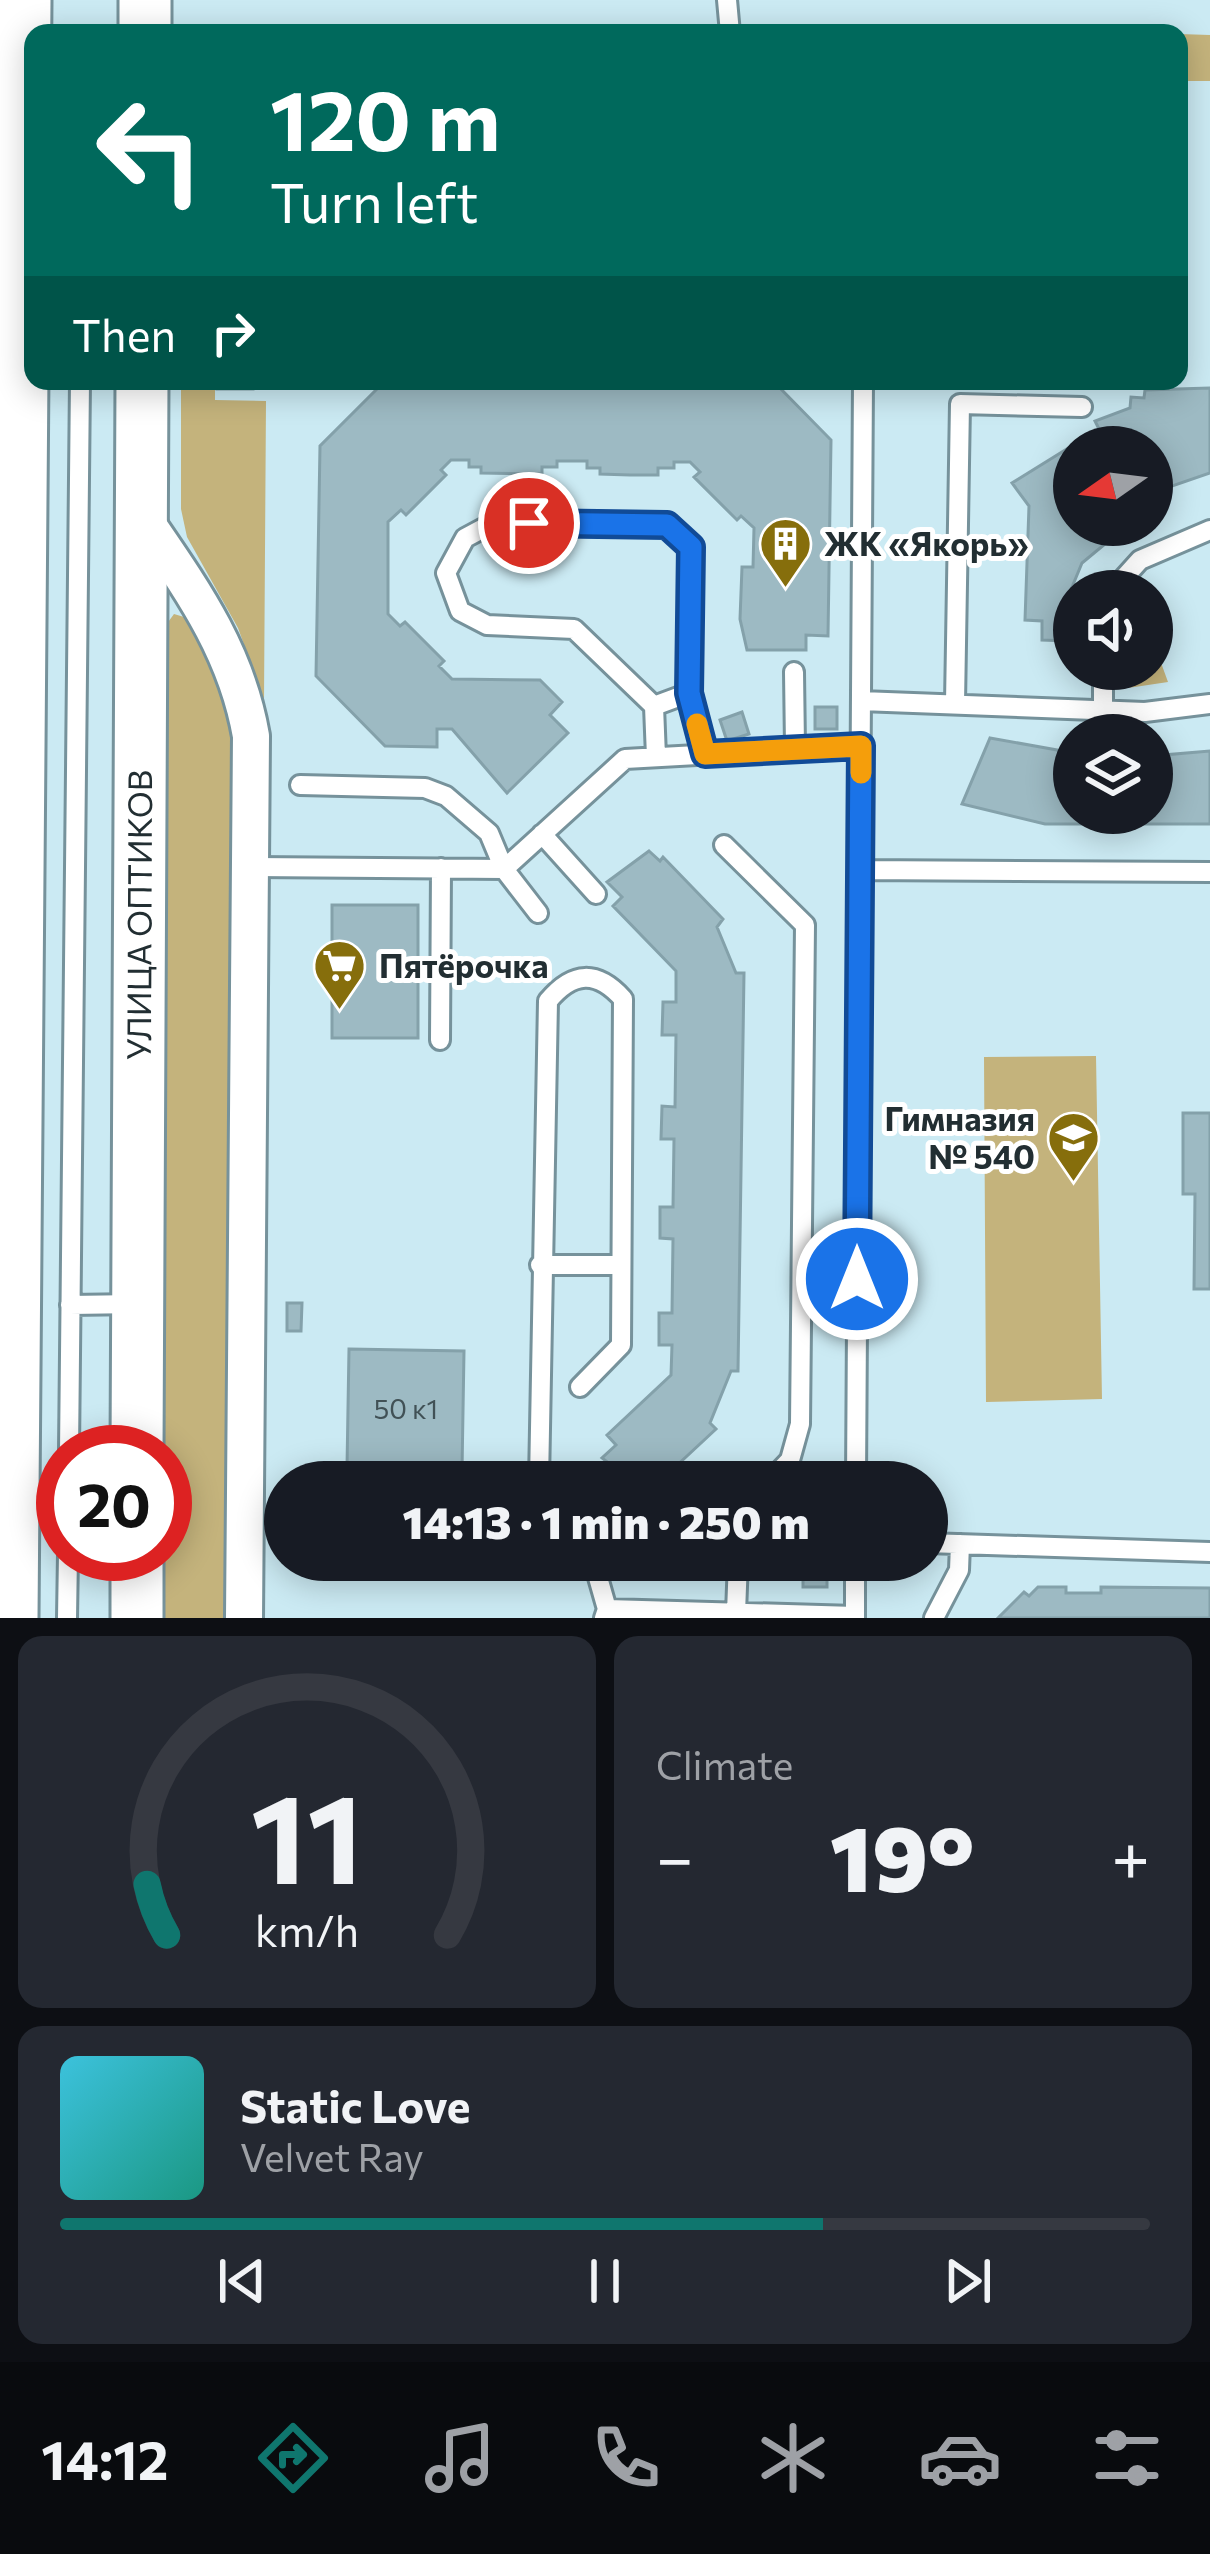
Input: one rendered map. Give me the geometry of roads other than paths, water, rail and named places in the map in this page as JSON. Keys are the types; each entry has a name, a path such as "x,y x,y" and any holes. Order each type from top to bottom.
{"street":[{"path":"12,1618 6,1522 9,786 25,0"},
{"name":"УЛИЦА ОПТИКОВ","path":"137,1425 142,390"},
{"path":"141,515 222,636 242,684 251,736 244,1618"},
{"path":"137,1581 137,1618"}],"lane":[{"path":"68,1425 80,390"},
{"path":"856,1461 863,390"},
{"path":"955,703 960,404 1082,407"},
{"path":"656,757 654,706 574,629 487,625 460,610 446,573 465,538 493,523 667,525 691,547 689,693 705,754"},
{"path":"1130,570 1139,560 1210,530"},
{"path":"794,672 795,747"},
{"path":"1103,690 1103,706"},
{"path":"654,706 689,693"},
{"path":"861,701 1103,706 1145,712 1210,704"},
{"path":"251,866 504,869 625,759 861,746"},
{"path":"299,785 425,788 446,796 489,833 504,869 538,913"},
{"path":"542,834 596,893"},
{"path":"724,845 805,925 800,1424 789,1461"},
{"path":"440,1040 441,868"},
{"path":"860,871 1210,872"},
{"path":"539,1461 548,1001 562,984 580,975 607,980 623,999 621,1345 580,1387"},
{"path":"540,1265 621,1265"},
{"path":"70,1305 138,1304"},
{"path":"948,1544 1210,1552"},
{"path":"934,1618 959,1570 960,1544"},
{"path":"67,1618 68,1581"},
{"path":"597,1581 606,1614 855,1617 855,1581"},
{"path":"736,1613 737,1581"}],"place":[{"name":"ЖК «Якорь»","path":"785,590"},
{"name":"Пятёрочка","path":"340,1012"},
{"name":"Гимназия № 540","path":"1074,1184"}]}
